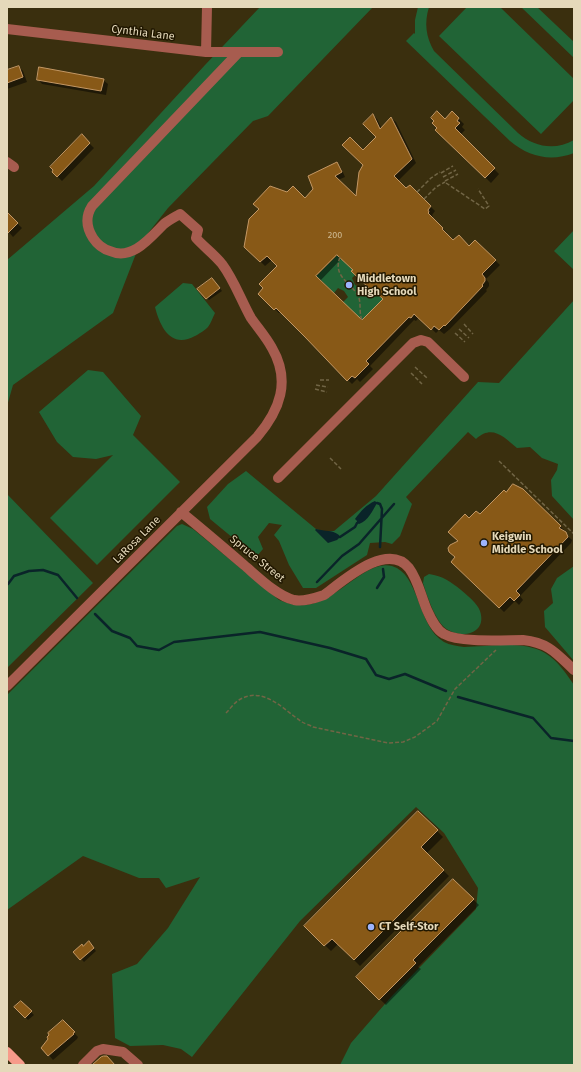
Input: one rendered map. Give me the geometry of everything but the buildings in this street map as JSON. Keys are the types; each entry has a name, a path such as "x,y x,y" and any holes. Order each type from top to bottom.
{"main road":[{"path":"7,1052 20,1065"}],"street":[{"path":"206,52 207,7"},
{"name":"Cynthia Lane","path":"7,29 206,52 278,52"},
{"name":"LaRosa Lane","path":"7,686 257,437 266,427 278,406 282,387 280,364 269,342 252,318 225,269 218,259 196,238 198,230 180,214 166,223 146,243 134,250 119,254 106,250 97,244 89,230 87,220 88,212 92,206 239,52"},
{"path":"278,478 413,342 421,340 428,342 464,377"},
{"name":"Spruce Street","path":"182,512 266,583 286,597 294,600 303,600 324,595 366,565 382,560 394,559 408,568 416,580 430,617 443,634 460,640 533,641 544,644 554,651 574,670"},
{"path":"83,1065 98,1051 103,1049 123,1052 138,1065"}],"path":[{"path":"417,192 431,178 454,166"},
{"path":"443,177 456,170"},
{"path":"424,199 436,187 458,174"},
{"path":"445,182 485,209 489,206 478,189"},
{"path":"340,257 338,262 340,273 343,279 358,296 362,320"},
{"path":"464,324 473,334"},
{"path":"459,329 469,338"},
{"path":"455,333 466,342"},
{"path":"416,367 427,378"},
{"path":"410,372 422,384"},
{"path":"320,380 329,380"},
{"path":"316,385 328,386"},
{"path":"315,389 327,392"},
{"path":"330,458 341,468"},
{"path":"498,461 574,534"},
{"path":"226,713 238,700 248,696 257,696 270,699 303,722 313,727 388,743 403,742 415,737 438,721 455,689 499,648"}],"green space":[{"path":"260,7 373,7 268,116 253,121 168,208 149,232 137,251 113,313 13,385 7,406 7,260 94,186"},
{"path":"418,7 429,7 426,24 429,40 434,51 518,133 531,142 545,146 559,146 574,140 574,153 557,157 540,156 525,151 510,141 406,41 414,33 415,34 415,20"},
{"path":"467,7 500,7 574,79 574,100 541,134 439,36"},
{"path":"521,7 537,7 574,42 574,58"},
{"path":"574,230 574,270 554,251"},
{"path":"337,255 353,270 351,271 355,275 352,278 355,285 363,289 366,286 370,290 372,289 383,299 360,323 357,315 343,302 348,297 344,291 338,288 334,293 321,280 318,283 314,278"},
{"path":"183,283 192,284 215,313 208,327 204,331 187,339 179,340 168,334 160,322 155,307"},
{"path":"574,300 574,520 552,496 551,480 557,470 558,464 542,458 530,447 517,448 503,436 493,432 482,435 476,439 468,432 406,497 412,504 400,536 392,544 385,542 370,543 367,555 316,588 303,588 289,565 279,541 274,535 282,525 269,523 258,537 263,549 256,557 210,519 207,507 228,484 246,471 316,529 323,531 334,531 376,496 478,382 499,383"},
{"path":"88,370 103,372 141,416 133,435 180,482 97,565 50,518 113,455 96,459 73,457 57,442 39,412"},
{"path":"7,494 93,583 7,668"},
{"path":"182,524 193,529 279,600 299,605 312,604 324,599 371,569 381,566 392,566 401,571 408,579 414,589 428,624 435,634 444,642 451,645 464,647 516,645 536,649 553,659 568,676 574,685 574,1065 340,1065 351,1043 391,997 476,909 478,888 444,833 416,807 300,921 192,1057 181,1049 163,1045 130,1046 115,1038 112,974 137,964 168,928 200,877 166,888 159,878 139,878 83,856 7,910 7,695 177,526"},
{"path":"574,566 574,661 545,627 544,611 553,603 551,589 557,578"},
{"path":"429,574 438,576 450,582 475,602 479,608 481,619 480,625 476,630 471,633 457,633 444,627 437,619 423,583 424,577"}],"water":[{"path":"375,501 377,503 368,518 362,523 357,523 355,519 359,513 366,506"},
{"path":"315,530 333,532 340,537 337,540 328,543"}],"waterway":[{"path":"377,503 380,504 382,509 380,547"},
{"path":"317,582 342,556 359,544 394,504"},
{"path":"340,537 355,527 357,523"},
{"path":"377,588 384,577 383,569"},
{"path":"7,583 8,584 14,576 29,571 43,570 58,575 77,598"},
{"path":"95,614 112,631 130,638 137,646 159,650 174,642 260,632 330,648 366,659 376,675 389,679 405,674 446,691"},
{"path":"458,697 533,718 551,738 574,741"}],"place":[{"name":"Middletown High School","path":"349,285"},
{"name":"Keigwin Middle School","path":"484,543"},
{"name":"CT Self-Stor","path":"371,927"}]}
